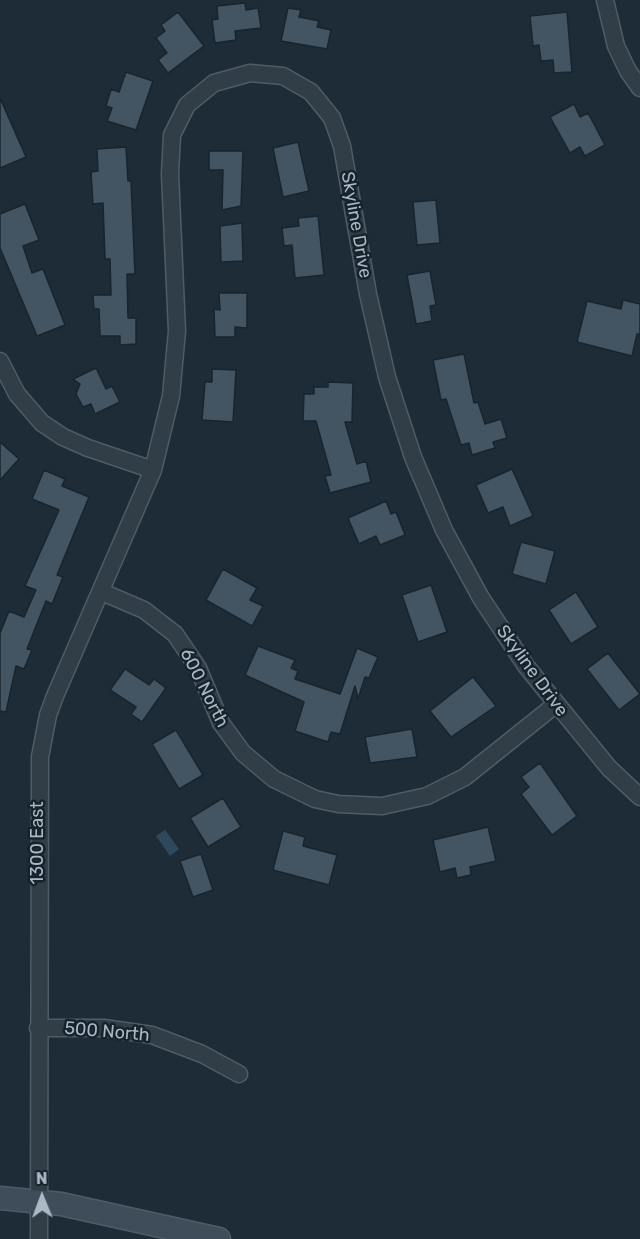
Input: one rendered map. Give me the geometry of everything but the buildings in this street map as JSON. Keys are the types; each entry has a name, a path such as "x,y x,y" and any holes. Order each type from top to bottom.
{"main road":[{"path":"0,1198 39,1201 219,1239"}],"street":[{"path":"605,0 618,52 640,88"},
{"name":"Skyline Drive","path":"153,470 171,396 177,331 170,174 172,135 187,105 214,83 250,73 283,76 311,93 323,104 338,131 368,294 387,377 399,418 444,530 481,598 525,666 609,768 640,798"},
{"path":"0,361 17,394 42,423 63,437 88,448 153,470"},
{"name":"1300 East","path":"39,1239 38,1028 41,747 55,696 153,470"},
{"name":"600 North","path":"102,592 144,610 175,634 198,668 221,723 243,753 274,779 315,799 338,804 382,806 427,796 465,777 555,705"},
{"name":"500 North","path":"38,1028 104,1028 152,1035 186,1047 239,1074"}],"water":[{"path":"165,830 179,849 170,856 156,836"}]}
